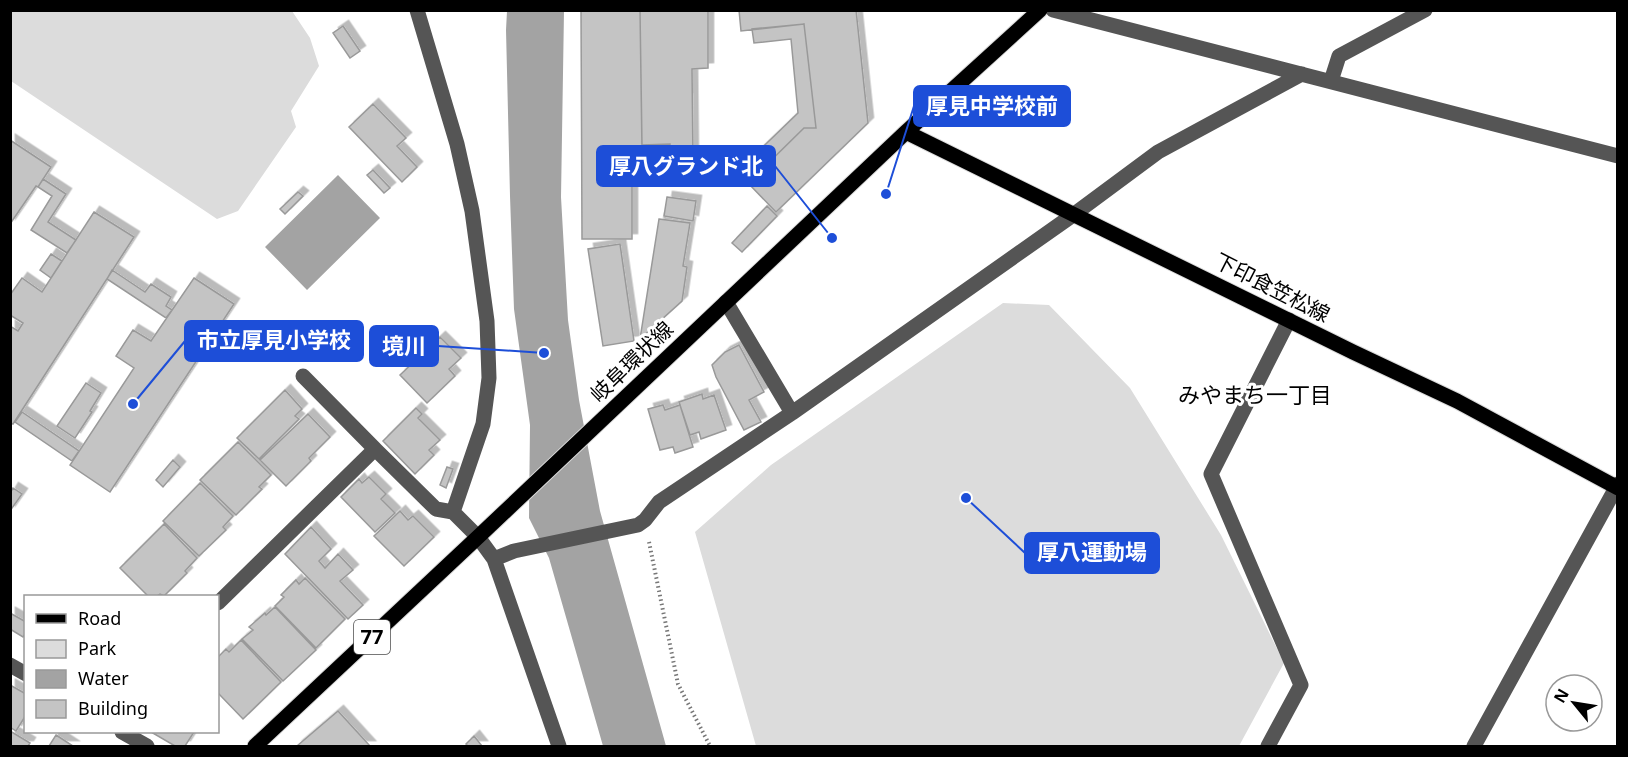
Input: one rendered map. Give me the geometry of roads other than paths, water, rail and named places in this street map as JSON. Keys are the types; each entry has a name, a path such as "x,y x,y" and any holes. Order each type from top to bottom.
{"main road":[{"name":"岐阜環状線","path":"255,747 906,132 1040,10"},
{"name":"下印食笠松線","path":"906,132 1457,401 1617,486"}],"street":[{"path":"417,10 462,166 472,211 487,321 489,378 483,424 453,512"},
{"path":"1053,10 1617,156"},
{"path":"1331,81 1339,56 1425,10"},
{"path":"494,559 514,551 642,523 659,502 792,413 1158,152 1302,74"},
{"path":"726,302 792,413"},
{"path":"1268,747 1301,685 1210,474 1289,320"},
{"path":"303,376 436,509 453,512 484,532 559,747"},
{"path":"219,602 375,448"},
{"path":"1474,747 1617,486"},
{"path":"10,665 24,673"},
{"path":"125,733 147,747"}],"water":[{"path":"507,11 564,11 561,197 568,320 579,400 600,511 666,746 603,746 549,558 529,518 530,425 514,309"},
{"path":"338,175 380,218 307,290 265,247"}],"place":[{"name":"厚見中学校前","path":"886,194"},
{"name":"厚八グランド北","path":"832,238"},
{"name":"境川","path":"544,353"},
{"name":"市立厚見小学校","path":"133,404"},
{"name":"厚八運動場","path":"966,498"}],"district":[{"name":"みやまち一丁目","path":"1255,395"}]}
